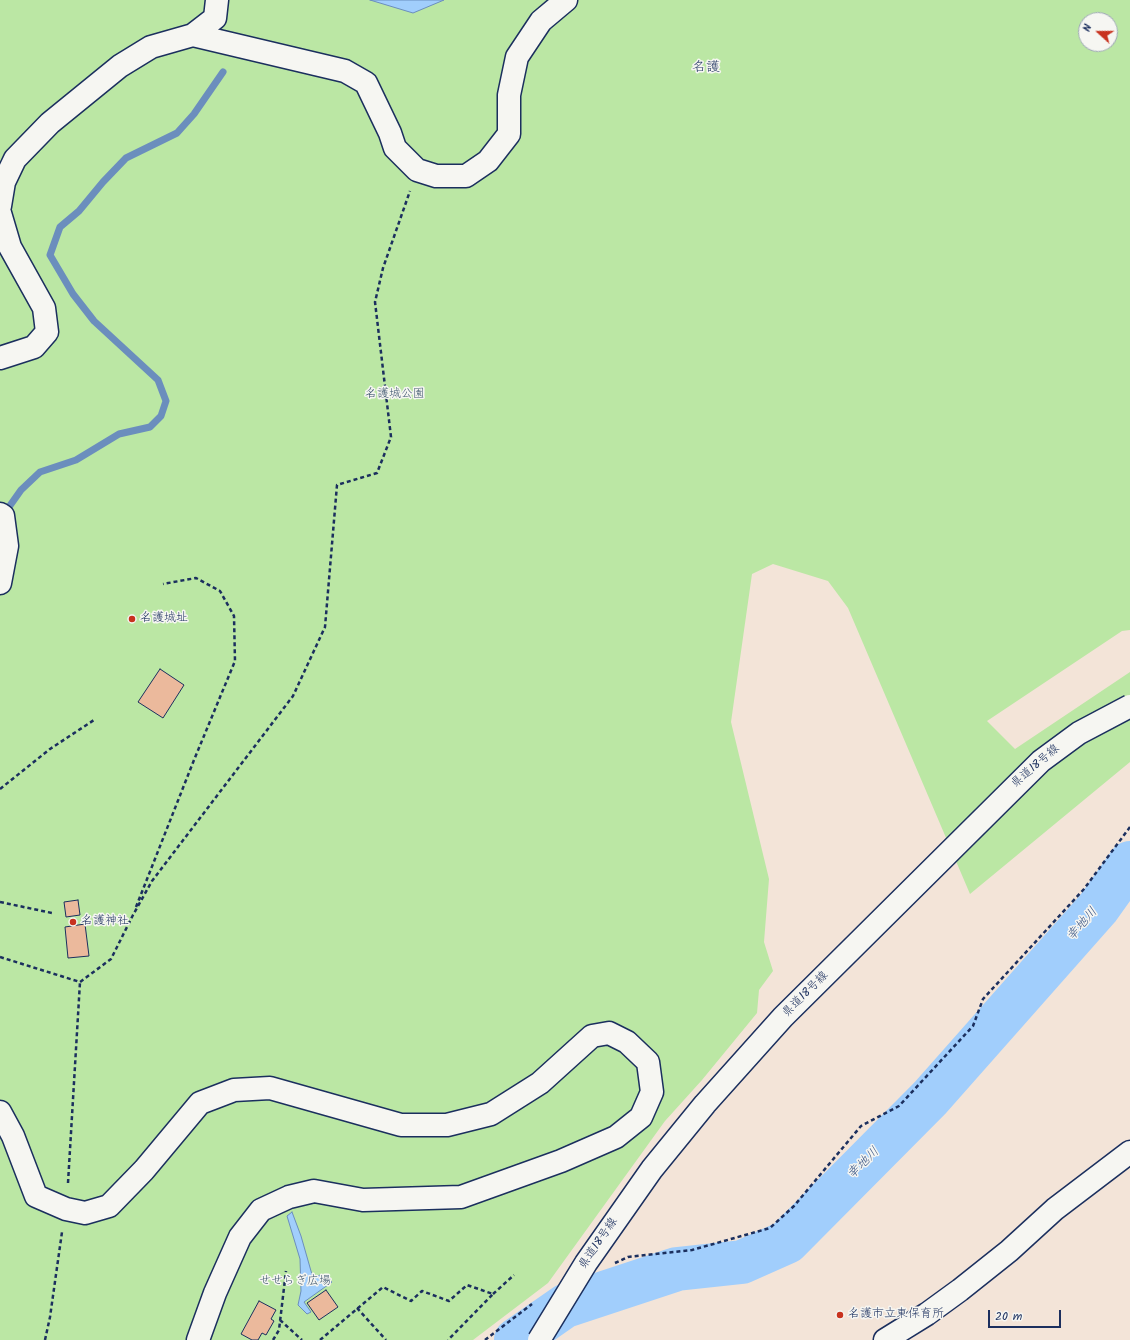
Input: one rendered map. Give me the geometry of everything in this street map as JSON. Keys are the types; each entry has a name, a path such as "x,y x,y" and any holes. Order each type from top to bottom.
{"street":[{"path":"0,206 4,182 15,159 50,123 120,66 151,47 192,35 215,18 217,0"},
{"path":"192,35 345,71 366,83 390,133 395,148 417,170 436,176 466,176 488,161 509,134 509,95 517,57 541,21 566,0"},
{"path":"0,213 10,247 44,308 47,332 34,347 0,358"},
{"path":"0,514 3,516 7,546 0,583"},
{"name":"県道18号線","path":"539,1340 586,1263 652,1169 705,1104 783,1017 1006,794 1041,761 1079,733 1130,706"},
{"path":"0,1112 13,1136 36,1196 66,1209 84,1213 109,1206 144,1170 200,1104 234,1090 270,1088 401,1125 447,1125 491,1114 540,1083 592,1036 609,1033 627,1042 648,1062 652,1092 641,1117 616,1137 561,1161 461,1197 363,1200 314,1191 289,1197 261,1210 240,1237 215,1293 198,1340"},
{"path":"885,1340 928,1314 960,1290 1009,1251 1055,1209 1130,1152"}],"path":[{"path":"45,1340 50,1317 66,1209 80,982 111,959 152,881 293,696 325,627 338,485 377,473 391,437 375,302 383,268 417,170"},
{"path":"133,915 235,661 234,616 220,591 196,578 163,584"},
{"path":"0,789 50,749 94,720"},
{"path":"614,1264 628,1257 692,1250 770,1228 794,1206 861,1126 899,1106 973,1026 982,999 1084,889 1130,827"},
{"path":"0,902 52,913"},
{"path":"0,957 80,982"},
{"path":"274,1340 279,1330 286,1271"},
{"path":"448,1340 514,1275"},
{"path":"320,1340 384,1287 411,1302 422,1291 449,1302 467,1285 493,1294"},
{"path":"485,1340 537,1301"},
{"path":"357,1308 386,1340"},
{"path":"280,1320 302,1340"}],"green space":[{"name":"名護城公園","path":"0,0 1130,0 1130,630 1122,631 987,721 1015,749 1130,672 1130,762 970,894 848,608 828,581 773,564 752,574 731,722 769,879 764,942 773,971 759,990 757,1013 702,1080 665,1121 548,1283 473,1340 0,1340"}],"water":[{"path":"370,0 444,0 413,13"},
{"path":"292,1212 301,1236 313,1278 320,1275 332,1282 304,1302 311,1312 307,1314 298,1305 301,1291 300,1259 287,1216"}],"building":[{"path":"160,669 184,685 163,718 138,702"},
{"path":"78,900 80,915 66,917 64,902"},
{"path":"85,924 89,956 68,958 65,927"},
{"path":"326,1290 338,1307 319,1320 307,1303"},
{"path":"259,1301 276,1310 271,1319 274,1321 266,1335 262,1333 258,1340 252,1340 241,1334"}],"waterway":[{"path":"4,514 21,490 40,472 76,460 119,434 150,427 161,416 166,401 158,380 94,321 73,294 50,255 60,227 79,211 103,182 126,158 177,133 194,114 223,72"},
{"name":"幸地川","path":"516,1340 565,1306 677,1269 742,1262 787,1242 930,1098 1098,908 1130,863"}],"place":[{"name":"名護城址","path":"132,619"},
{"name":"名護神社","path":"73,922"},
{"name":"名護市立東保育所","path":"840,1315"}],"district":[{"name":"名護","path":"706,69"}],"park label":[{"name":"せせらぎ広場","path":"295,1282"}]}
